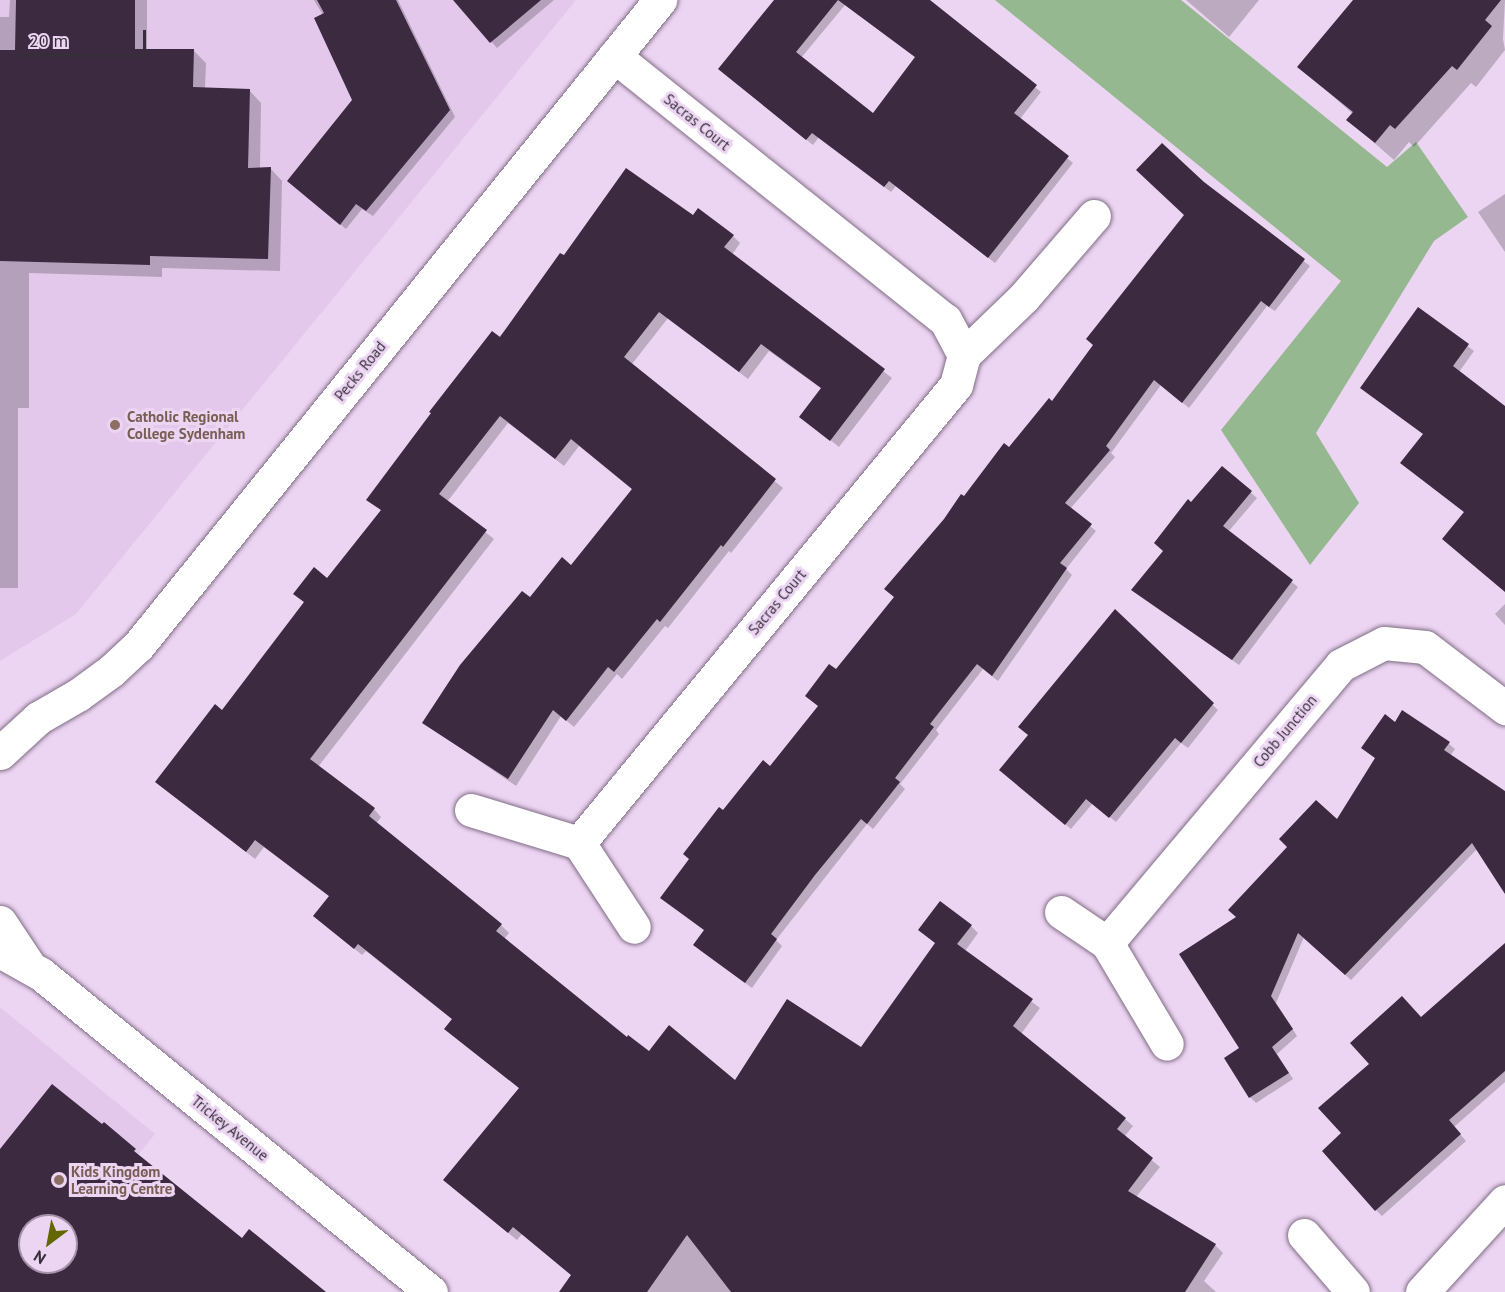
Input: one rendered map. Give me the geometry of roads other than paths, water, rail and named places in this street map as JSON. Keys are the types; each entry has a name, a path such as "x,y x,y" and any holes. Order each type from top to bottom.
{"street":[{"name":"Pecks Road","path":"0,753 38,718 78,695 111,671 138,646 660,0"},
{"name":"Sacras Court","path":"579,843 956,386 964,355 945,320 614,56"},
{"path":"964,355 1024,297 1094,216"},
{"name":"Cobb Junction","path":"1107,943 1341,664 1384,643 1425,647 1505,708"},
{"name":"Pecks Road","path":"0,726 38,718"},
{"path":"471,810 579,843 634,927"},
{"path":"1061,912 1107,943 1167,1044"},
{"name":"Trickey Avenue","path":"0,922 14,958 431,1292"},
{"path":"1422,1292 1505,1201"},
{"path":"1304,1235 1353,1292"}],"place":[{"name":"Catholic Regional College Sydenham","path":"115,425"},
{"name":"Kids Kingdom Learning Centre","path":"59,1180"}]}
